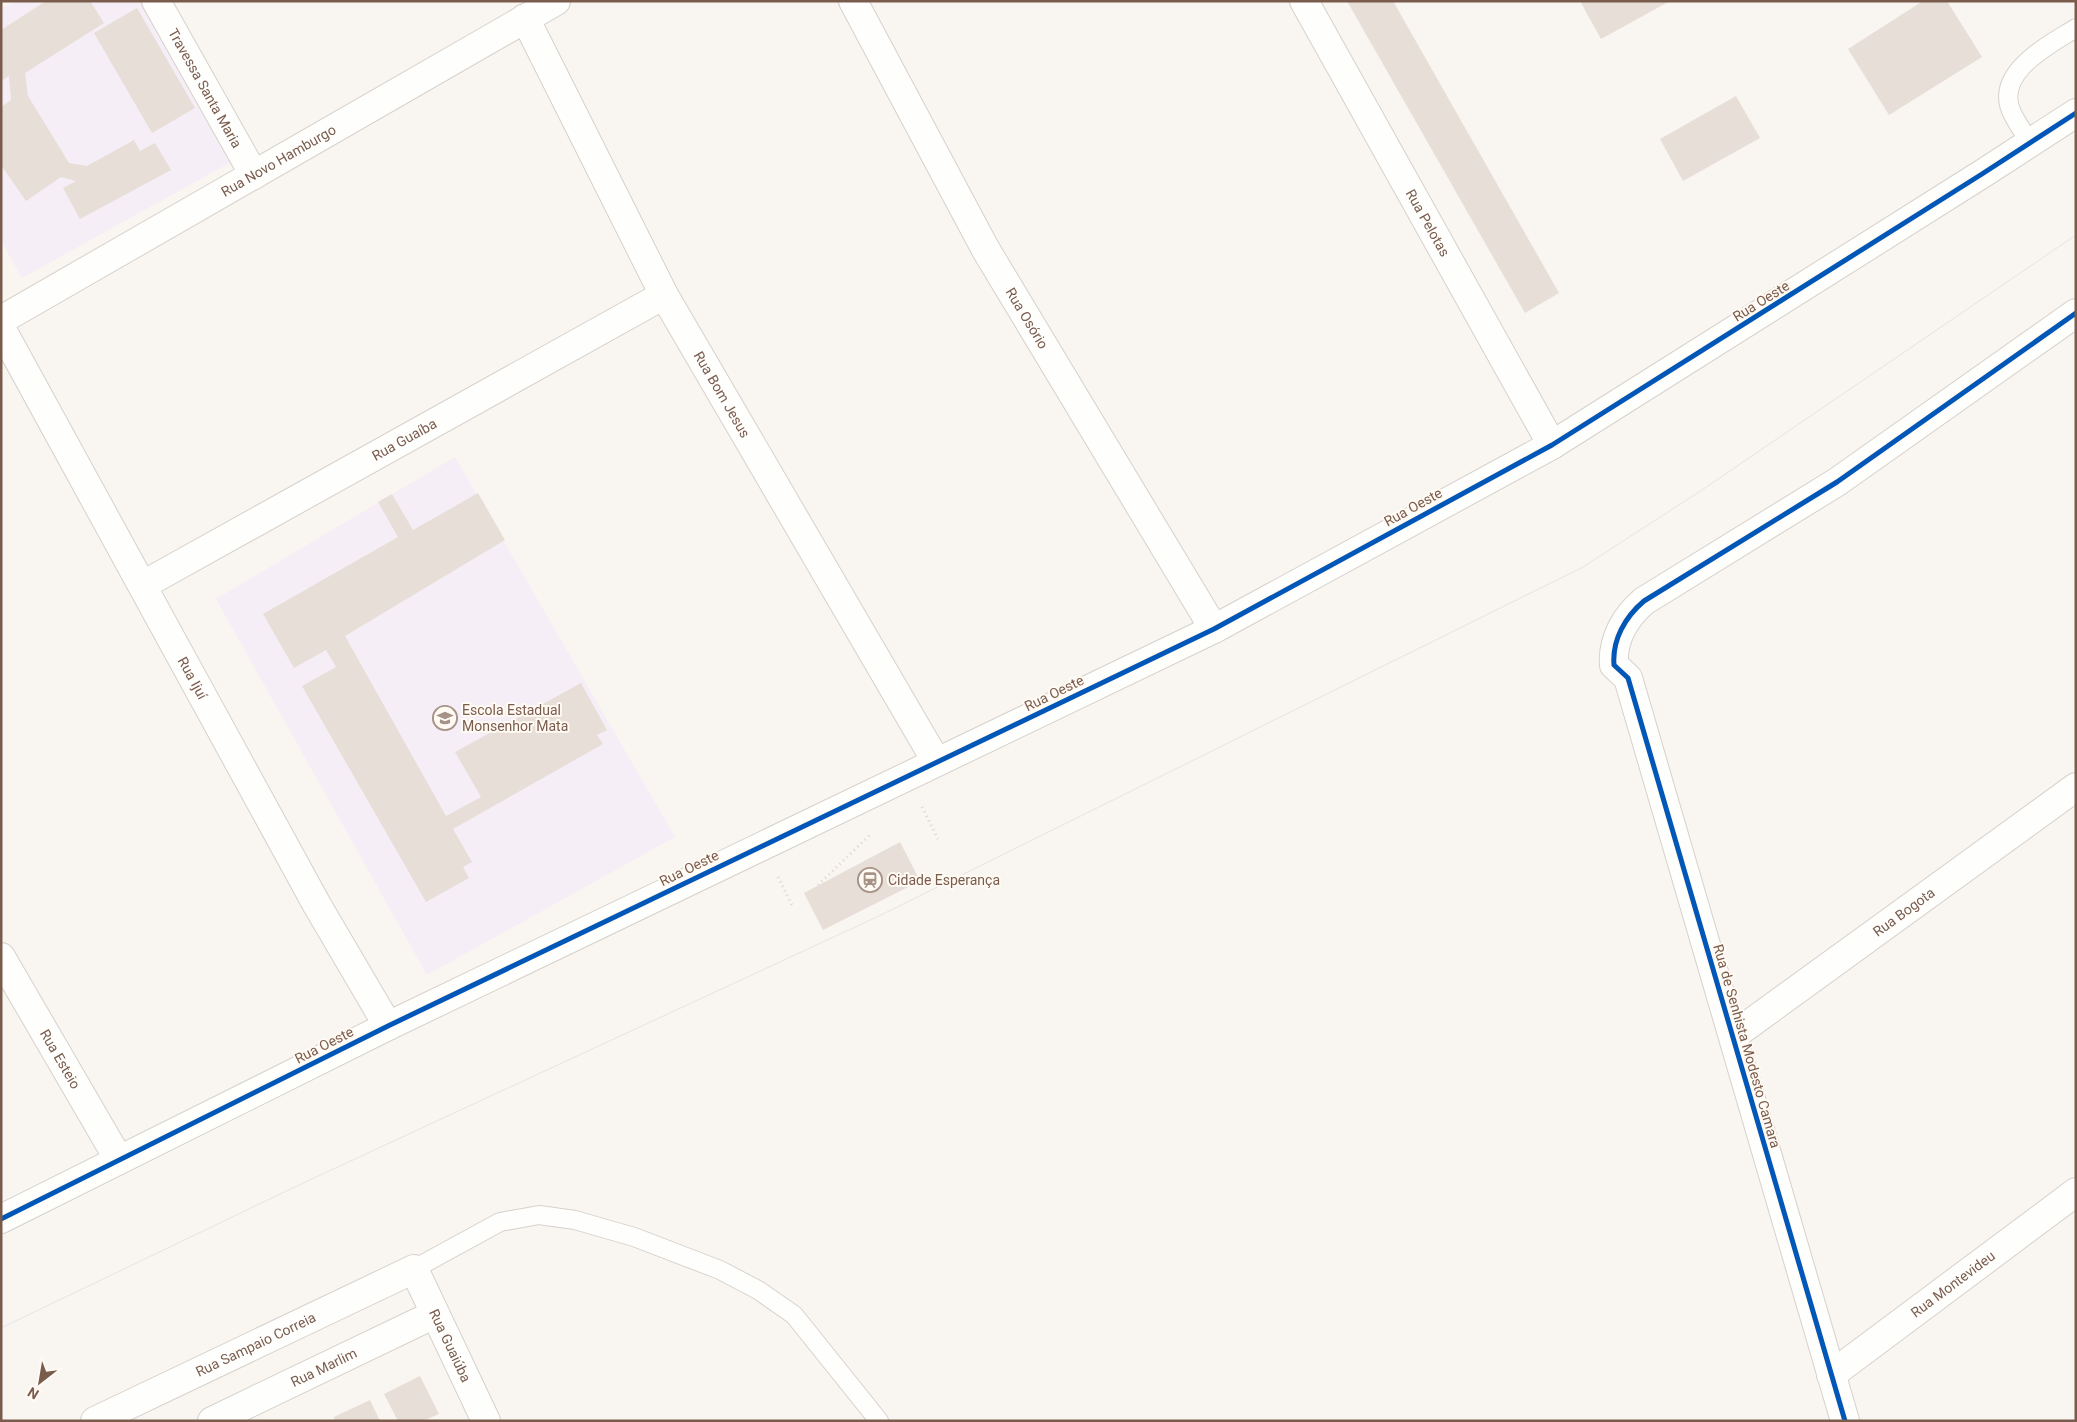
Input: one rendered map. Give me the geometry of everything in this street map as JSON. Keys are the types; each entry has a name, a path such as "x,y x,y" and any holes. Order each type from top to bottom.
{"street":[{"name":"Travessa Santa Maria","path":"156,1 254,175"},
{"name":"Rua Novo Hamburgo","path":"1,320 556,1"},
{"name":"Rua Osório","path":"853,1 986,250 1214,628"},
{"name":"Rua Pelotas","path":"1304,1 1552,445"},
{"name":"Rua Bom Jesus","path":"525,18 664,295 936,761"},
{"name":"Rua Oeste","path":"1,1219 388,1026 1214,628 1552,445 2076,113"},
{"name":"Rua Guaíba","path":"144,585 664,295"},
{"name":"Rua de Senhista Modesto Camara","path":"1845,1421 1628,678 1614,665 1613,655 1619,632 1636,608 1644,601 1837,482 2076,313"},
{"name":"Rua Ijuí","path":"1,328 318,904 388,1026"},
{"name":"Rua Bogota","path":"1733,1036 2076,786"},
{"name":"Rua Esteio","path":"1,958 119,1160"},
{"name":"Rua Montevideu","path":"1831,1375 2076,1192"},
{"name":"Rua Guaiúba","path":"414,1269 486,1421"},
{"name":"Rua Sampaio Correia","path":"96,1421 414,1269"},
{"name":"Rua Marlim","path":"212,1421 435,1314"}],"lane":[{"path":"2030,143 2011,112 2008,96 2013,80 2023,64 2043,48 2076,28"},
{"path":"414,1269 500,1222 539,1215 575,1220 634,1238 720,1270 758,1290 794,1315 879,1421"}],"shaded area":[{"path":"15,1 140,1 231,162 22,278 1,241 1,9"},
{"name":"Escola Estadual Monsenhor Mata","path":"455,457 675,837 427,975 216,599"}],"building":[{"path":"46,1 90,1 104,23 25,73 28,96 69,163 87,166 134,140 140,151 155,143 171,170 80,219 63,188 76,181 61,177 26,201 1,165 1,107 11,100 9,76 1,81 1,30"},
{"path":"1347,1 1393,1 1559,293 1525,313"},
{"path":"1580,1 1670,1 1601,39"},
{"path":"1923,1 1947,1 1982,57 1889,115 1848,49"},
{"path":"137,8 195,108 152,133 94,33"},
{"path":"1736,96 1760,138 1683,181 1660,139"},
{"path":"478,493 505,540 345,636 446,816 481,797 455,752 581,683 607,730 597,735 603,744 453,829 472,862 463,867 469,878 426,902 302,686 336,667 326,650 294,668 263,614 398,537 378,502 392,494 413,530"},
{"path":"900,842 920,881 823,930 804,893"},
{"path":"420,1376 439,1414 423,1421 398,1421 384,1394"},
{"path":"370,1400 380,1421 335,1421 334,1417"}],"tram line":[{"path":"1,1328 301,1184 879,916 1583,567 1702,490 2076,235"}],"cycle path":[{"path":"1,1219 388,1026 1214,629 1552,445 2076,113"},
{"path":"1845,1421 1628,678 1614,665 1615,647 1621,630 1631,614 1644,601 1837,482 2076,313"}],"place":[{"name":"Escola Estadual Monsenhor Mata","path":"445,718"},
{"name":"Cidade Esperança","path":"870,880"}]}
